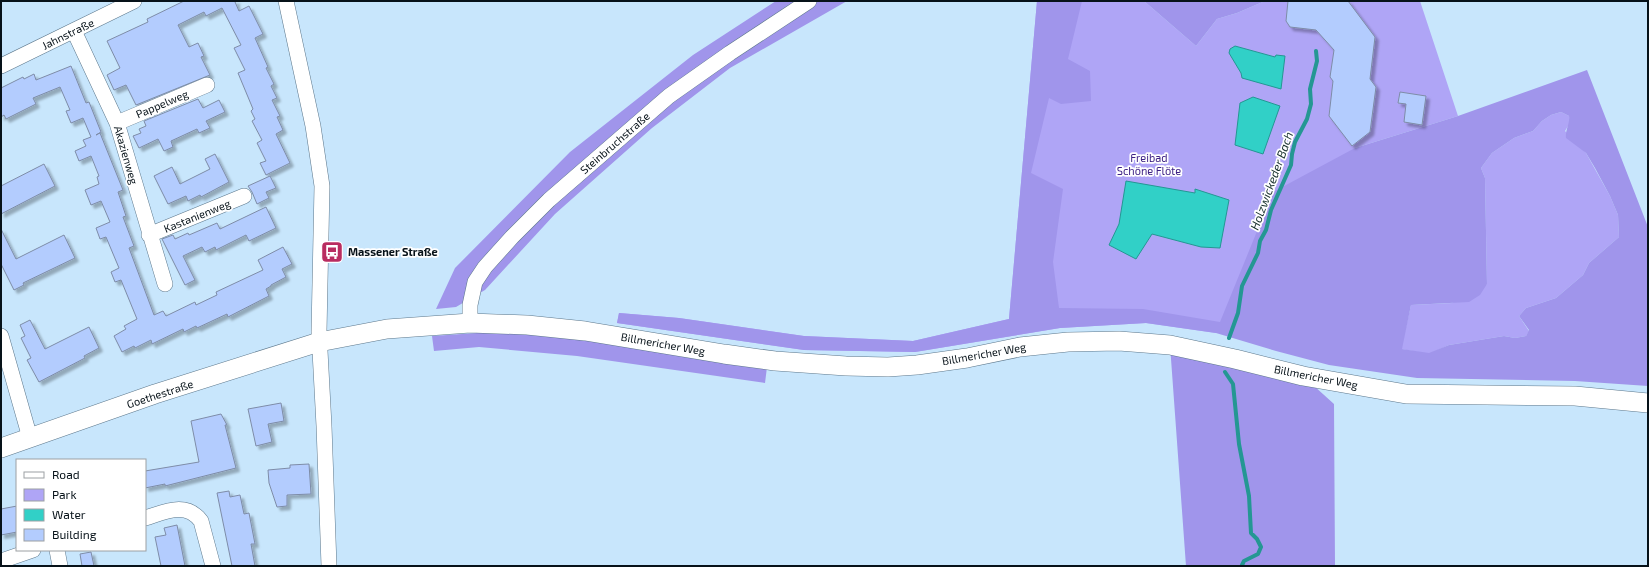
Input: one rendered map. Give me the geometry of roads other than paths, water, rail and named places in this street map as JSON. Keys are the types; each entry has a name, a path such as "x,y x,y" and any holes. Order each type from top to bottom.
{"main road":[{"name":"Billmericher Weg","path":"319,342 388,329 470,323 528,325 585,331 724,354 775,360 846,366 888,367 967,358 1034,346 1068,342 1119,340 1170,345 1303,376 1406,394 1575,396 1648,402"},
{"name":"Goethestraße","path":"1,448 155,394 319,342"}],"street":[{"name":"Jahnstraße","path":"1,66 134,1"},
{"path":"286,1 313,126 321,177 322,195 319,342 324,426 329,566"},
{"name":"Steinbruchstraße","path":"470,323 470,305 475,282 485,267 506,243 549,200 669,96 730,53 809,1"},
{"name":"Akazienweg","path":"74,30 117,124 165,284"},
{"name":"Pappelweg","path":"117,124 207,85"},
{"name":"Kastanienweg","path":"150,235 244,196"},
{"path":"1,336 30,438"},
{"path":"146,518 176,509 186,509 197,515 201,521 213,566"},
{"path":"1,560 30,551"},
{"path":"57,551 60,566"}],"water":[{"path":"1235,46 1275,57 1276,55 1285,56 1281,89 1242,78 1241,73 1229,53 1230,49"},
{"path":"1253,97 1280,106 1263,154 1235,145 1240,103"},
{"path":"1126,181 1195,193 1195,189 1229,200 1220,248 1201,247 1152,234 1136,259 1109,245 1119,224"}],"waterway":[{"name":"Holzwickeder Bach","path":"1229,338 1238,313 1242,286 1258,253 1260,241 1266,230 1271,210 1291,165 1295,142 1307,119 1311,104 1310,89 1317,61 1316,51"},
{"name":"Holzwickeder Bach","path":"1225,372 1233,384 1239,444 1249,496 1251,533 1257,539 1261,547 1258,554 1244,561 1243,566"}],"place":[{"name":"Massener Straße","path":"332,252"}],"park label":[{"name":"Freibad Schöne Flöte","path":"1149,164"}]}
